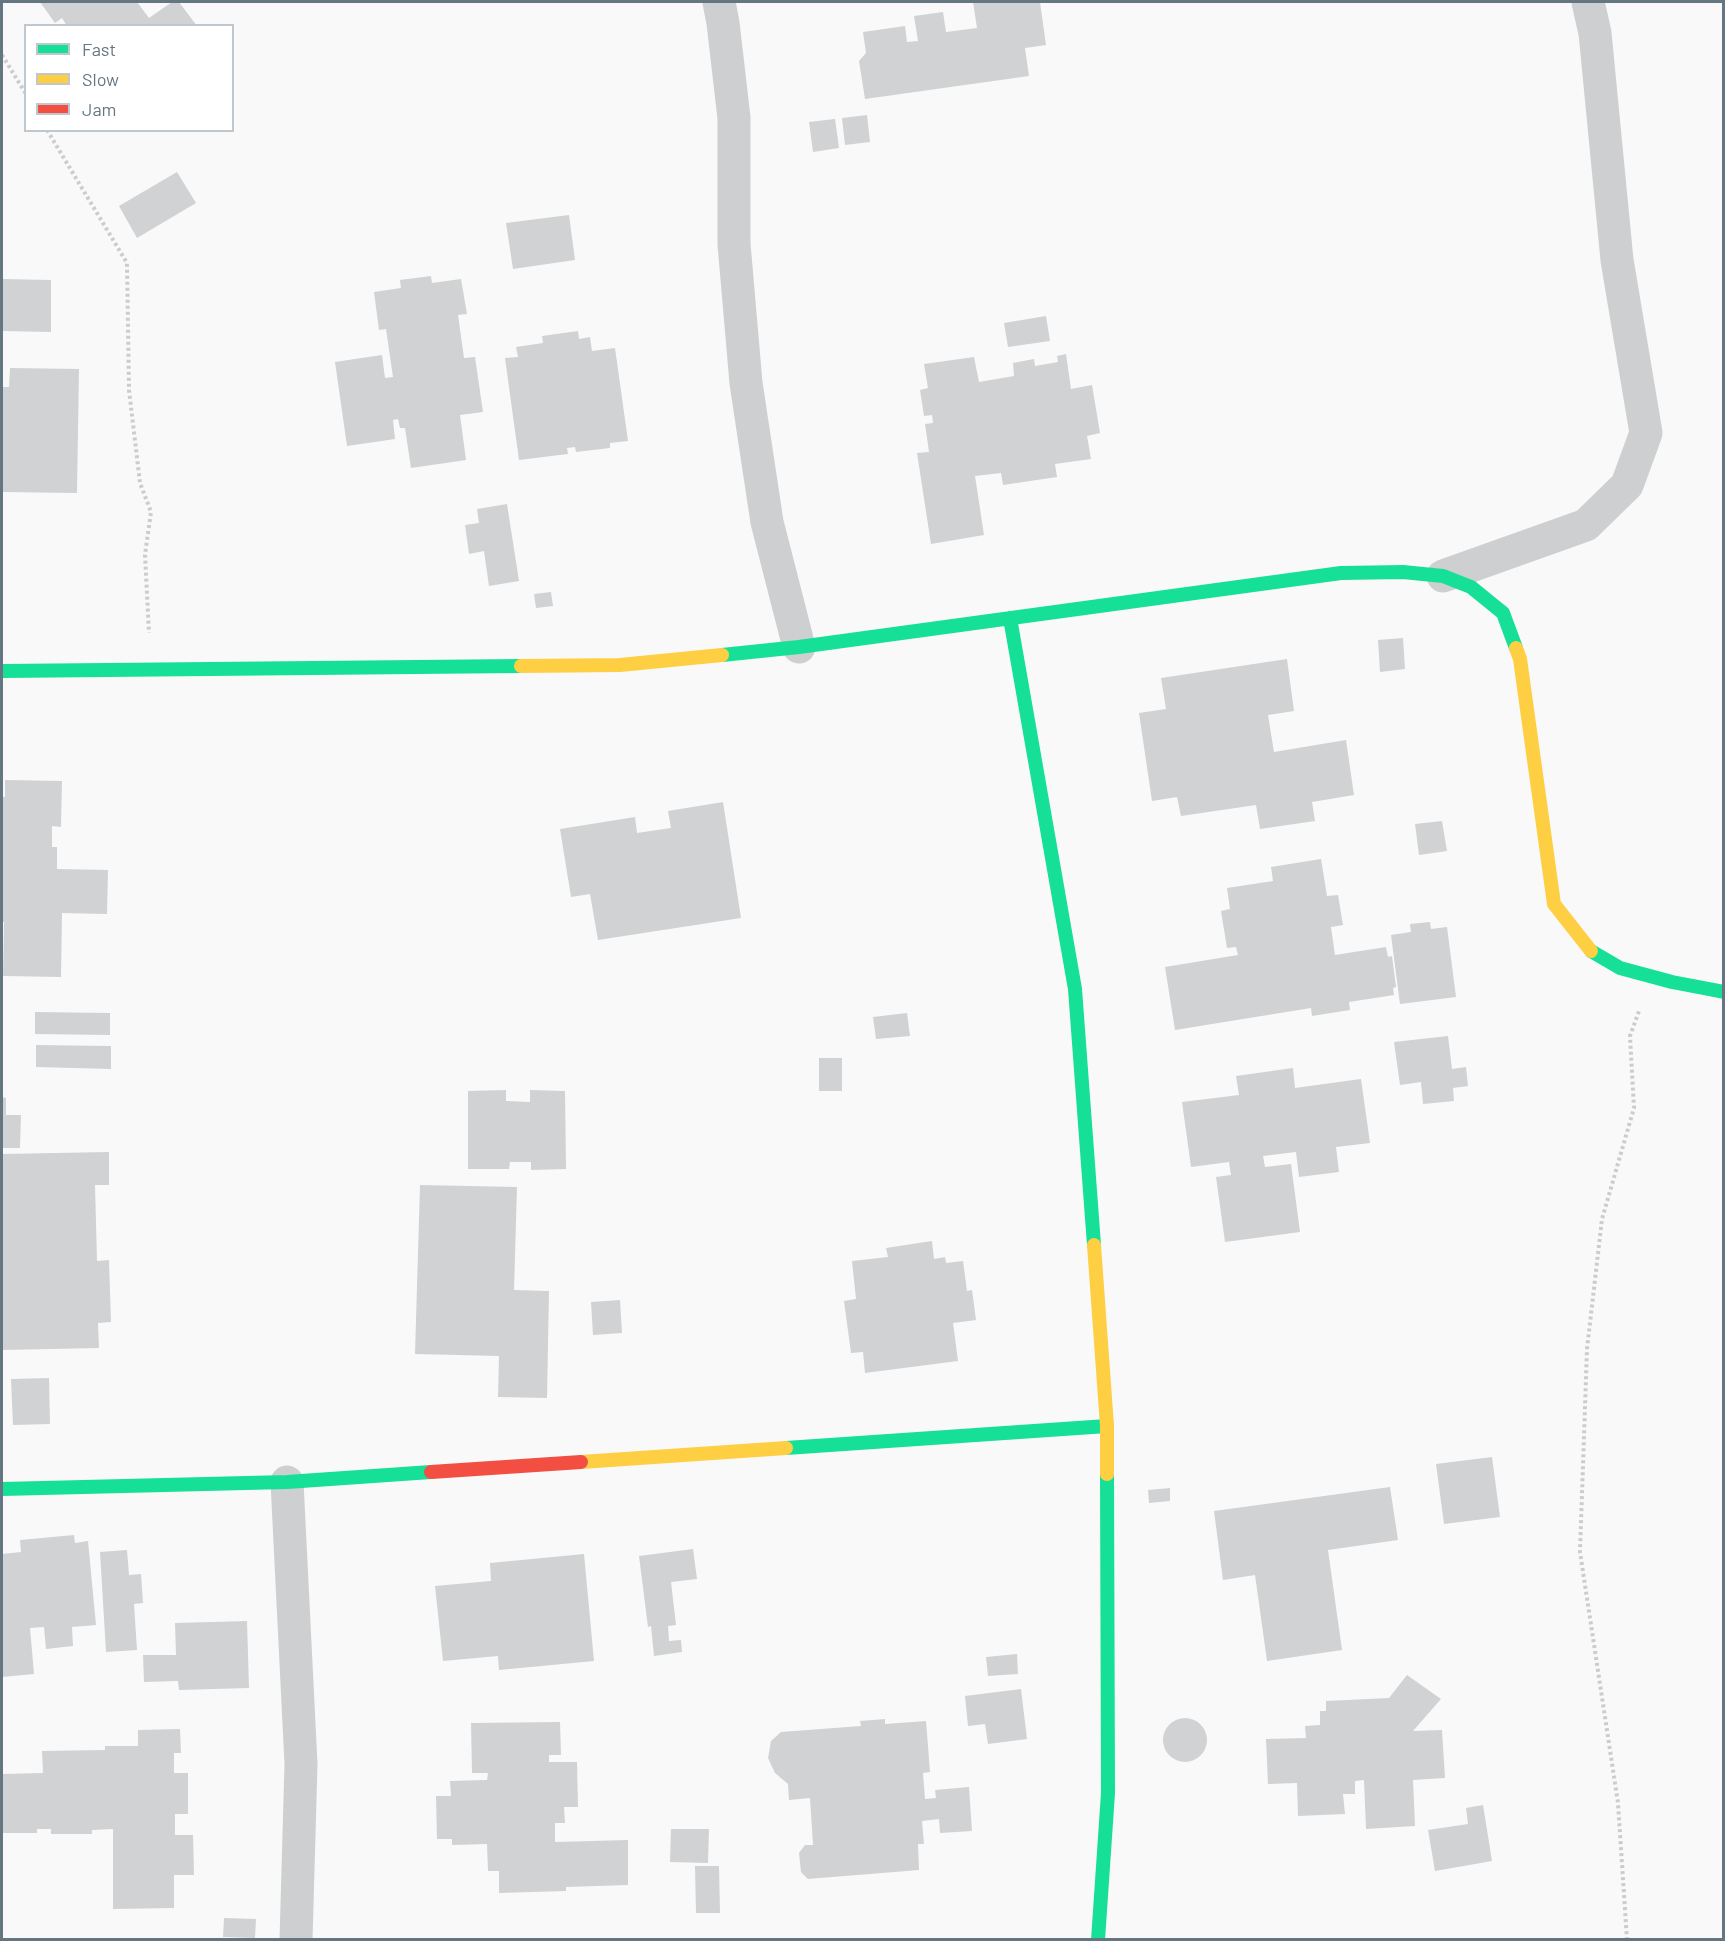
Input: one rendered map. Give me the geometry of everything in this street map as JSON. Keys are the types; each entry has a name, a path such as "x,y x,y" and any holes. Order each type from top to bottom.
{"street":[{"path":"719,2 734,118 734,244 746,383 767,522 799,647"},
{"path":"1443,576 1586,525 1627,485 1646,433 1617,261 1595,33 1588,2"},
{"path":"2,672 620,665 799,647 1341,573 1403,572 1443,576 1472,587 1503,614 1520,659 1554,904 1588,950 1620,968 1724,992"},
{"path":"1010,618 1075,989 1107,1426 1108,1793 1098,1940"},
{"path":"2,1489 287,1482 1107,1426"},
{"path":"287,1482 300,1764 296,1940"}],"path":[{"path":"2,55 24,91"},
{"path":"48,132 127,263 129,390 140,483 151,512 145,555 151,670"},
{"path":"1627,1940 1618,1803 1580,1551 1587,1349 1602,1219 1634,1108 1630,1036 1651,976"}],"building":[{"path":"40,2 137,2 149,18 172,2 179,2 196,24 66,24 62,18 55,23"},
{"path":"973,2 1040,2 1046,45 1025,48 1029,76 865,99 859,61 866,53 863,32 905,26 907,42 918,41 914,16 943,12 946,32 977,28"},
{"path":"867,115 870,142 845,145 842,118"},
{"path":"835,119 839,148 813,152 809,122"},
{"path":"177,172 196,203 137,238 119,206"},
{"path":"569,215 575,260 513,269 506,223"},
{"path":"431,276 432,283 461,279 467,314 458,315 464,358 475,357 483,412 460,415 466,460 411,468 405,428 400,428 398,419 393,420 395,439 347,446 335,362 382,355 385,378 393,377 386,329 379,330 374,292 401,288 400,280"},
{"path":"2,279 51,280 51,332 2,331"},
{"path":"1046,316 1050,341 1008,347 1004,323"},
{"path":"578,331 579,339 590,337 592,351 615,348 628,441 610,443 610,448 576,452 575,447 567,448 568,454 519,460 505,358 518,357 516,347 543,343 542,336"},
{"path":"1066,354 1071,389 1092,385 1100,433 1087,436 1091,459 1055,464 1057,477 1003,485 1001,473 975,476 984,535 931,544 917,453 929,452 925,424 933,423 932,415 924,416 920,390 928,388 924,364 974,357 979,382 1014,376 1013,363 1034,359 1035,366 1058,362 1057,356"},
{"path":"10,368 79,369 77,493 2,492 2,387 9,387"},
{"path":"507,504 519,581 489,586 484,551 469,554 465,525 479,523 477,509"},
{"path":"551,592 553,606 536,608 534,594"},
{"path":"1403,638 1405,669 1380,672 1378,640"},
{"path":"1287,659 1294,711 1268,715 1274,752 1346,740 1354,795 1312,802 1315,821 1260,829 1256,805 1181,816 1177,797 1152,801 1139,713 1166,709 1161,678"},
{"path":"5,780 62,781 61,827 52,826 52,847 57,847 57,869 108,870 107,914 62,913 61,977 3,976 2,797 5,797"},
{"path":"723,802 741,918 598,940 590,894 571,897 560,829 635,817 637,833 671,828 668,811"},
{"path":"1442,821 1447,851 1419,855 1415,824"},
{"path":"1321,859 1327,896 1338,895 1343,925 1331,927 1335,955 1386,947 1388,957 1392,956 1396,987 1393,988 1394,995 1349,1002 1350,1010 1312,1016 1311,1008 1175,1030 1165,967 1238,955 1236,947 1227,948 1221,911 1230,909 1227,888 1273,881 1271,867"},
{"path":"1430,922 1431,929 1447,927 1456,997 1400,1004 1391,935 1411,932 1410,924"},
{"path":"35,1012 110,1013 110,1035 35,1034"},
{"path":"907,1013 910,1036 876,1039 873,1017"},
{"path":"1448,1036 1452,1069 1466,1067 1468,1086 1453,1088 1454,1101 1423,1104 1421,1082 1400,1085 1394,1042"},
{"path":"36,1045 111,1046 111,1069 36,1067"},
{"path":"819,1058 842,1058 842,1091 819,1091"},
{"path":"1293,1068 1295,1088 1361,1079 1370,1143 1336,1147 1339,1172 1299,1177 1296,1152 1263,1156 1265,1167 1291,1164 1300,1232 1225,1242 1216,1177 1231,1175 1229,1162 1191,1167 1182,1102 1239,1095 1236,1076"},
{"path":"506,1090 506,1101 530,1102 530,1090 565,1091 566,1169 531,1170 531,1162 510,1162 509,1169 468,1169 468,1091"},
{"path":"2,1097 6,1098 6,1115 21,1115 20,1148 2,1148"},
{"path":"109,1152 109,1185 95,1185 97,1261 109,1260 111,1322 98,1323 99,1348 2,1350 2,1154"},
{"path":"420,1185 517,1187 514,1290 549,1291 547,1398 498,1397 499,1356 415,1354"},
{"path":"932,1241 934,1259 945,1257 946,1263 963,1261 967,1291 972,1290 976,1320 953,1323 958,1361 865,1373 863,1352 851,1353 844,1301 856,1299 852,1261 888,1257 886,1248"},
{"path":"620,1300 622,1333 593,1335 591,1302"},
{"path":"49,1378 50,1424 13,1425 11,1379"},
{"path":"1492,1457 1500,1517 1444,1524 1436,1464"},
{"path":"1390,1487 1398,1540 1328,1550 1342,1650 1267,1661 1255,1575 1223,1580 1214,1511"},
{"path":"1170,1488 1170,1501 1149,1503 1148,1490"},
{"path":"74,1535 75,1543 88,1541 96,1625 72,1627 73,1646 46,1649 44,1627 30,1628 34,1674 2,1677 2,1554 21,1552 20,1540"},
{"path":"693,1549 697,1579 671,1582 676,1625 668,1626 669,1641 681,1640 682,1652 654,1656 639,1556"},
{"path":"127,1550 129,1575 141,1574 143,1603 134,1604 137,1650 106,1652 100,1552"},
{"path":"584,1554 594,1661 499,1670 498,1656 443,1661 435,1586 491,1581 490,1563"},
{"path":"247,1621 249,1688 179,1690 178,1681 144,1682 143,1655 176,1655 175,1623"},
{"path":"1017,1654 1018,1674 988,1676 986,1657"},
{"path":"1407,1675 1441,1699 1413,1731 1442,1730 1445,1778 1413,1780 1415,1826 1366,1829 1364,1780 1355,1781 1355,1794 1343,1794 1345,1814 1298,1816 1297,1783 1268,1784 1266,1739 1306,1738 1305,1726 1320,1725 1320,1711 1326,1711 1326,1701 1389,1698"},
{"path":"1021,1689 1027,1739 988,1744 985,1724 968,1726 965,1696"},
{"path":"1185,1718 1201,1724 1207,1740 1201,1756 1185,1762 1169,1756 1163,1740 1169,1724"},
{"path":"885,1719 885,1724 926,1721 930,1772 923,1773 925,1799 936,1798 935,1790 969,1787 972,1831 940,1833 939,1819 922,1821 924,1844 918,1844 919,1870 808,1879 801,1872 799,1853 805,1845 813,1845 810,1798 789,1800 788,1784 775,1773 768,1758 771,1741 781,1732 861,1726 860,1721"},
{"path":"560,1722 561,1755 549,1755 549,1762 577,1762 578,1807 564,1807 565,1823 555,1823 555,1842 628,1840 628,1885 566,1887 566,1891 499,1893 499,1871 488,1871 487,1844 452,1845 452,1839 437,1839 436,1796 451,1796 450,1781 487,1780 488,1773 472,1773 471,1723"},
{"path":"180,1729 181,1753 174,1753 174,1773 188,1773 188,1814 175,1814 175,1835 193,1835 194,1875 174,1875 174,1908 113,1909 113,1829 92,1830 92,1834 51,1834 51,1829 37,1829 37,1833 2,1833 2,1774 43,1773 42,1751 105,1750 105,1746 138,1746 138,1730"},
{"path":"1483,1805 1492,1861 1435,1871 1428,1830 1468,1824 1466,1808"},
{"path":"671,1829 709,1829 708,1863 670,1862"},
{"path":"695,1866 719,1866 720,1913 696,1913"},
{"path":"224,1918 256,1919 255,1938 223,1937"}],"traffic: fast":[{"path":"722,655 799,647 1341,573 1403,572 1443,576 1471,587 1503,613 1516,648"},
{"path":"1010,618 1075,989 1094,1245"},
{"path":"2,671 521,666"},
{"path":"1591,951 1620,968 1672,982 1724,992"},
{"path":"786,1448 1107,1426"},
{"path":"2,1489 287,1482 431,1472"},
{"path":"1098,1940 1108,1793 1107,1474"}],"traffic: slow":[{"path":"1516,648 1520,659 1554,904 1591,951"},
{"path":"521,666 620,665 722,655"},
{"path":"1094,1245 1107,1426 1107,1474"},
{"path":"581,1462 786,1448"}],"traffic: jam":[{"path":"431,1472 581,1462"}]}
